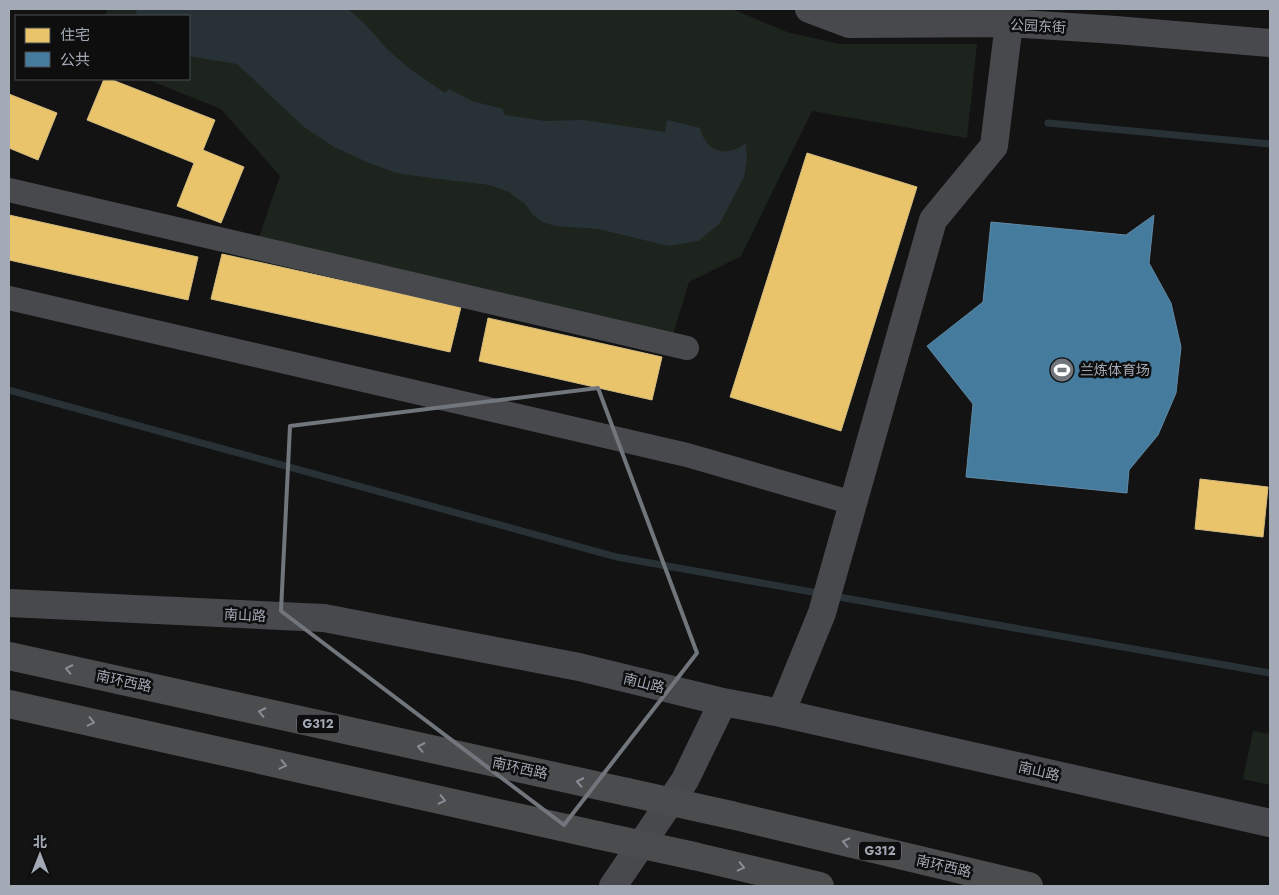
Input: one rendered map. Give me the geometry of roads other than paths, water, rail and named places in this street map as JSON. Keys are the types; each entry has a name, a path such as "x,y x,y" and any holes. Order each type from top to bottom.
{"highway":[{"name":"南环西路","path":"9,656 731,815 1029,886"},
{"path":"9,704 694,856 820,886"}],"street":[{"name":"公园东街","path":"809,9 849,24 1009,16 1116,30 1270,44"},
{"path":"781,713 822,614 933,220 994,146 1009,16"},
{"path":"9,190 687,348"},
{"path":"9,298 687,455 853,503"},
{"name":"南山路","path":"9,602 324,618 578,666 723,702 781,713 1270,823"},
{"path":"613,886 685,780 723,702"}],"waterway":[{"path":"1048,123 1270,144"},
{"path":"9,390 617,557 823,594"},
{"path":"833,596 1270,673"}],"place":[{"name":"兰炼体育场","path":"1062,370"}]}
